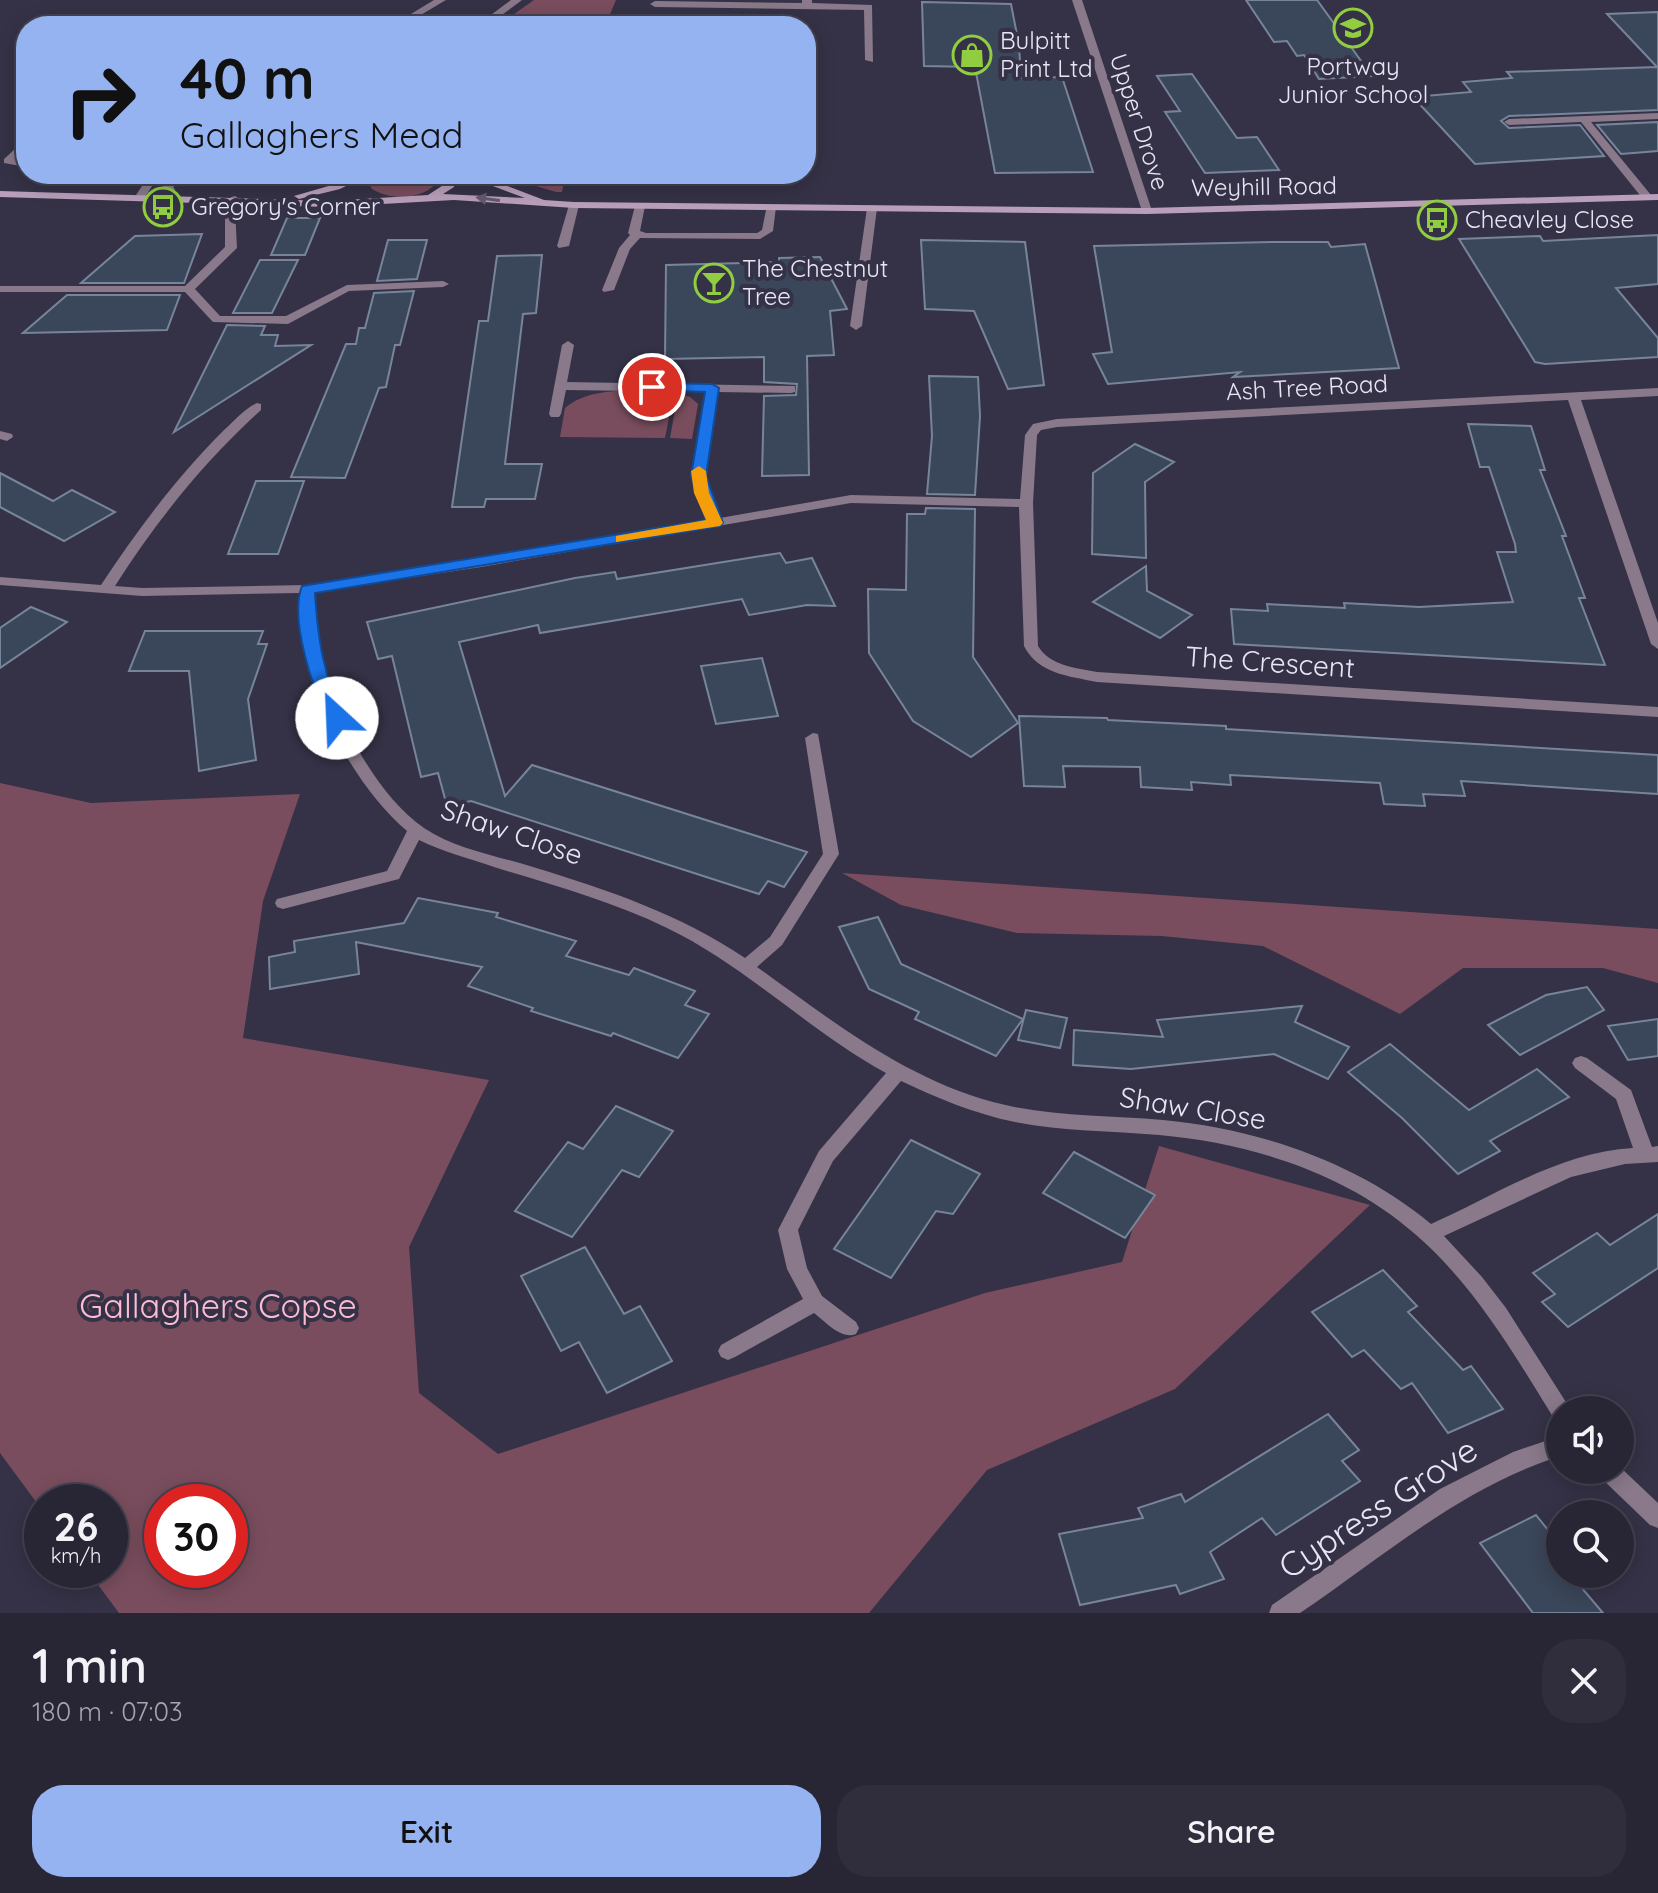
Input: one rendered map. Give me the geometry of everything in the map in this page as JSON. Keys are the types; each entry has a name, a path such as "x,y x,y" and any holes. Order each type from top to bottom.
{"main road":[{"name":"Weyhill Road","path":"271,200 318,193 342,184"},
{"name":"Weyhill Road","path":"363,184 363,191 381,201"},
{"path":"424,200 446,189 448,184"},
{"name":"Weyhill Road","path":"495,184 552,204"},
{"name":"Weyhill Road","path":"0,194 328,204 475,197 514,203 574,205 1147,211 1652,197"}],"street":[{"path":"413,16 441,0"},
{"path":"495,16 517,0"},
{"name":"Upper Drove","path":"1077,0 1147,211"},
{"path":"655,4 869,4 870,60"},
{"path":"1509,122 1658,116"},
{"path":"1584,119 1652,197"},
{"path":"139,198 150,184"},
{"path":"168,184 173,198"},
{"path":"0,289 188,289 231,248 230,209 235,199"},
{"path":"563,246 574,205"},
{"path":"637,235 634,233 640,206"},
{"path":"608,290 625,248 637,235 760,236 767,231 771,207"},
{"path":"856,326 872,208"},
{"path":"188,289 217,319 288,320 347,288 443,284"},
{"path":"555,414 568,345"},
{"path":"561,386 791,389"},
{"path":"712,388 698,476 715,523"},
{"name":"Ash Tree Road","path":"1026,503 1031,435 1037,427 1057,423 1658,392"},
{"path":"1573,396 1658,644"},
{"path":"105,590 135,542 181,482 219,439 257,407"},
{"path":"0,581 105,590 197,593 307,589 851,499 1026,503"},
{"name":"The Crescent","path":"1026,503 1031,646 1035,654 1057,669 1097,677 1166,682 1658,712"},
{"name":"Shaw Close","path":"307,589 310,645 325,695 373,785 416,830 457,849 621,900 677,925 745,968 832,1032 897,1073 934,1090 996,1110 1182,1130 1243,1140 1362,1187 1430,1233 1511,1327 1552,1396"},
{"path":"745,968 776,941 831,854 813,738"},
{"path":"283,903 393,875 416,830"},
{"path":"1430,1233 1475,1214 1522,1186 1573,1166 1624,1154 1652,1154 1624,1095 1581,1063"},
{"path":"849,1328 815,1302 797,1269 788,1230 826,1156 897,1073"},
{"path":"728,1351 815,1302"},
{"name":"Cypress Grove","path":"1280,1613 1460,1486 1527,1454 1546,1449"},
{"path":"1623,1484 1658,1518"}],"green space":[{"path":"534,0 616,0 609,16 511,16"},
{"path":"370,184 436,184 417,195 398,197 372,189"},
{"path":"529,184 563,184 562,192"},
{"path":"603,392 674,392 665,438 560,437 565,408 576,400"},
{"path":"678,393 698,404 692,439 670,438"},
{"name":"Gallaghers Copse","path":"0,783 91,803 300,794 263,901 243,1038 489,1080 409,1247 419,1393 498,1454 985,1293 1122,1262 1159,1146 1370,1205 1175,1389 987,1470 869,1613 119,1613 100,1588 128,1588 128,1484 24,1486 0,1453"},
{"path":"842,873 1658,929 1658,983 1603,968 1463,968 1400,1014 1263,946 1162,936 1017,933 901,905"}],"building":[{"path":"1246,0 1317,0 1372,76 1319,79 1304,55 1297,56 1287,41 1274,42"},
{"path":"922,2 1011,4 1019,45 1021,78 1062,77 1093,172 995,173 975,67 924,66"},
{"path":"1658,12 1658,110 1509,116 1501,121 1509,128 1580,125 1604,156 1475,164 1413,97 1471,92 1463,82 1512,78 1507,72 1657,67 1607,14"},
{"path":"1192,74 1237,138 1257,137 1279,170 1205,173 1165,112 1180,111 1157,76"},
{"path":"1658,122 1658,151 1621,154 1597,125"},
{"path":"287,218 320,218 305,255 271,255"},
{"path":"202,234 184,283 81,283 135,236"},
{"path":"1658,235 1658,284 1616,288 1658,338 1658,357 1545,364 1535,362 1459,239 1540,236 1543,241"},
{"path":"388,240 427,240 417,279 377,281"},
{"path":"921,240 1025,242 1044,385 1008,389 974,311 925,309"},
{"path":"1328,242 1331,247 1365,244 1399,368 1233,377 1240,372 1108,384 1093,354 1112,352 1094,246"},
{"path":"542,255 536,313 523,314 505,464 542,464 535,499 486,499 484,507 452,507 479,321 488,321 497,256"},
{"path":"820,257 847,309 830,311 834,355 807,356 809,475 762,476 764,396 796,395 797,384 764,382 764,357 665,359 666,265 779,262 779,258"},
{"path":"260,260 298,260 272,313 233,313"},
{"path":"414,291 400,345 395,345 386,387 379,388 345,478 291,477 346,344 356,344 359,328 365,328 374,293"},
{"path":"67,295 180,295 167,330 23,333"},
{"path":"227,325 265,326 261,335 278,335 275,346 311,345 174,432"},
{"path":"929,376 978,377 980,416 975,495 927,494 932,436"},
{"path":"1468,424 1531,426 1545,470 1540,470 1566,536 1562,536 1585,598 1579,598 1605,665 1234,644 1231,609 1268,611 1267,604 1345,608 1344,603 1419,607 1513,602 1497,552 1516,552 1515,544 1489,467 1480,467"},
{"path":"1135,444 1174,462 1145,482 1146,558 1092,554 1093,473"},
{"path":"0,473 53,501 72,490 115,512 64,541 0,507"},
{"path":"256,481 304,481 278,554 228,554"},
{"path":"926,508 975,509 973,657 1018,723 971,757 913,721 869,653 868,589 906,590 907,514 925,514"},
{"path":"780,553 786,563 812,558 835,606 807,605 749,615 742,599 540,633 538,625 459,642 505,796 532,765 807,852 784,887 768,881 759,894 471,801 447,806 438,773 421,777 392,656 378,659 367,622 575,578 615,572 617,579"},
{"path":"1146,566 1147,591 1192,615 1160,638 1093,602"},
{"path":"31,607 67,622 0,668 0,628"},
{"path":"145,631 263,631 258,644 267,644 248,699 256,760 199,771 189,671 129,671"},
{"path":"762,658 778,716 716,724 701,666"},
{"path":"1019,716 1107,718 1226,726 1226,729 1658,755 1658,794 1461,781 1465,796 1423,794 1425,806 1384,804 1380,783 1230,775 1231,785 1191,782 1192,790 1141,787 1140,767 1063,766 1065,787 1024,786"},
{"path":"418,898 498,913 496,917 576,941 566,956 629,975 634,968 695,991 685,1005 709,1014 678,1058 613,1033 611,1036 531,1011 533,1008 468,986 482,967 356,942 359,974 270,989 269,957 295,952 294,941 404,923"},
{"path":"878,917 901,964 1023,1019 996,1056 915,1019 919,1012 869,989 839,927"},
{"path":"1587,987 1604,1010 1520,1055 1488,1025 1546,995"},
{"path":"1302,1006 1295,1022 1349,1047 1328,1079 1274,1054 1131,1069 1073,1065 1074,1030 1163,1037 1157,1020"},
{"path":"1026,1010 1067,1018 1060,1048 1018,1040"},
{"path":"1658,1019 1658,1056 1628,1060 1608,1026"},
{"path":"1390,1044 1469,1110 1537,1069 1569,1097 1490,1141 1500,1151 1458,1174 1402,1118 1348,1072"},
{"path":"616,1106 673,1131 639,1177 622,1170 572,1237 515,1211 568,1142 583,1149"},
{"path":"911,1140 980,1174 953,1214 936,1211 891,1278 834,1249"},
{"path":"1074,1152 1155,1195 1125,1238 1043,1193"},
{"path":"1658,1214 1658,1268 1568,1327 1542,1302 1555,1294 1533,1273 1597,1233 1610,1245"},
{"path":"585,1247 624,1314 640,1306 672,1361 607,1393 579,1342 561,1351 521,1276"},
{"path":"1383,1270 1417,1306 1408,1312 1463,1370 1471,1366 1503,1409 1448,1433 1412,1383 1401,1389 1364,1350 1352,1357 1312,1312"},
{"path":"1328,1414 1359,1450 1342,1461 1360,1481 1276,1535 1262,1518 1210,1552 1224,1579 1180,1594 1176,1585 1080,1605 1059,1534 1143,1518 1138,1508 1181,1494 1185,1502"},
{"path":"1536,1515 1546,1528 1546,1588 1582,1588 1603,1613 1533,1613 1480,1543"}],"slow traffic":[{"path":"622,539 715,523 702,493 699,471"}],"place":[{"name":"Portway Junior School","path":"1353,28"},
{"name":"Bulpitt Print Ltd","path":"972,55"},
{"name":"Gregory's Corner","path":"163,207"},
{"name":"Cheavley Close","path":"1437,220"},
{"name":"The Chestnut Tree","path":"714,283"}],"route":[{"path":"337,718 325,695 310,645 307,589 403,576 715,523 698,476 712,388 652,387"}]}
